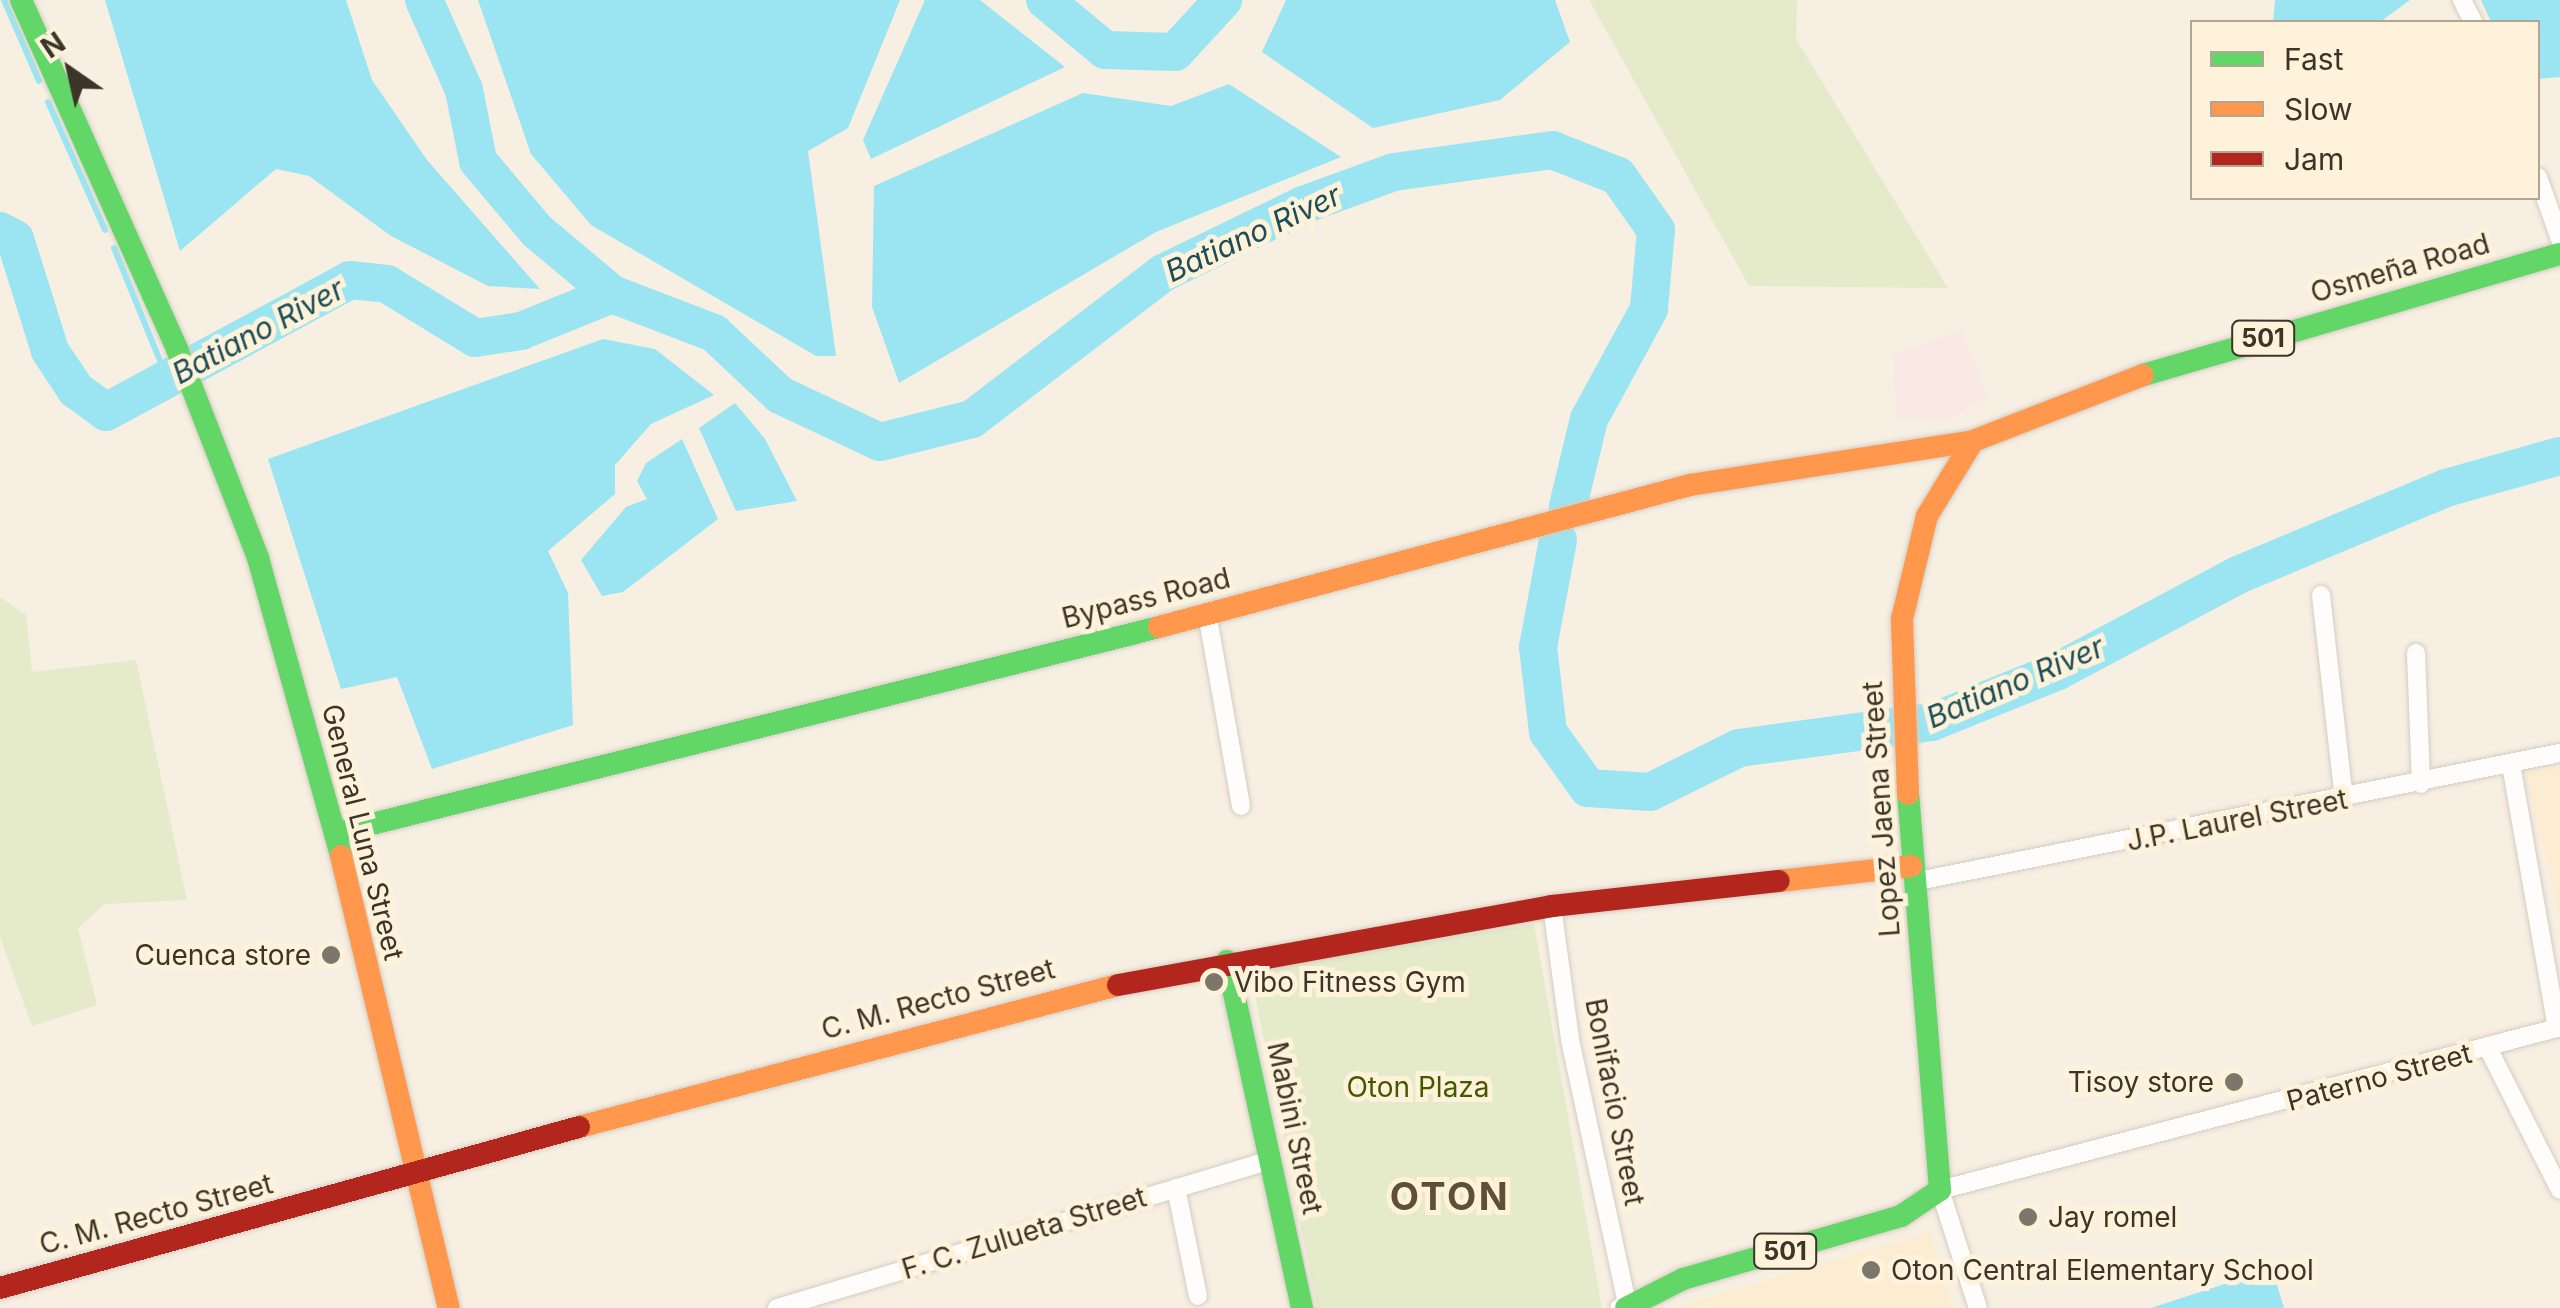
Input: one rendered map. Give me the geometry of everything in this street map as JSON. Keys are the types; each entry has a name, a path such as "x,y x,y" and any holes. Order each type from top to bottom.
{"main road":[{"name":"General Luna Street","path":"20,0 177,349 258,558 336,833 414,1175 449,1308"},
{"name":"Osmeña Road","path":"1974,440 2172,364 2560,254"},
{"name":"Bypass Road","path":"336,833 1206,613 1690,485 1974,440"},
{"name":"Lopez Jaena Street","path":"1940,1190 1912,874 1902,700 1906,579 1936,493 1974,440"},
{"name":"C. M. Recto Street","path":"0,1288 986,1014 1227,961 1552,906 1912,874"},
{"name":"Mabini Street","path":"1227,961 1302,1308"},
{"name":"501","path":"1624,1306 1901,1216 1940,1190"}],"street":[{"path":"2540,182 2560,238"},
{"path":"2321,596 2344,800"},
{"path":"1206,613 1241,806"},
{"path":"2416,652 2420,784"},
{"name":"J.P. Laurel Street","path":"1912,874 2344,800 2560,753"},
{"name":"Paterno Street","path":"1940,1190 2488,1048 2560,1023 2511,764"},
{"name":"Bonifacio Street","path":"1552,906 1570,1040 1624,1306"},
{"path":"2488,1048 2558,1181"},
{"name":"F. C. Zulueta Street","path":"778,1308 1271,1160"},
{"path":"1176,1188 1198,1296"},
{"path":"1940,1190 1978,1308"}],"shaded area":[{"path":"1962,330 1987,397 1946,421 1896,418 1893,354"},
{"path":"2560,766 2560,917 2525,774"},
{"name":"Oton Central Elementary School","path":"1930,1232 1952,1308 1672,1308"}],"green space":[{"path":"1589,0 1797,0 1796,39 1948,288 1749,286"},
{"path":"0,597 26,615 32,672 136,660 187,900 105,904 78,928 97,1005 32,1026 0,937"},
{"name":"Oton Plaza","path":"1534,924 1602,1308 1317,1308 1250,970"}],"water":[{"path":"105,0 346,0 372,80 427,160 540,289 488,286 391,236 309,176 276,169 180,251"},
{"path":"478,0 900,0 848,128 808,151 836,356 816,356 591,225 531,154"},
{"path":"925,0 980,0 1065,67 871,159 863,140"},
{"path":"1286,0 1555,0 1570,42 1500,100 1373,128 1262,52"},
{"path":"2275,0 2410,0 2383,20 2273,20"},
{"path":"2481,0 2560,0 2560,77 2540,79 2540,20 2490,20"},
{"path":"1229,84 1341,157 1156,232 899,383 872,307 874,186 1083,93 1171,106"},
{"path":"603,339 655,349 714,395 651,424 615,465 615,494 548,551 568,593 573,725 432,769 397,677 341,689 268,459"},
{"path":"735,403 765,439 797,501 736,511 699,428"},
{"path":"682,439 718,519 623,592 602,596 581,560 626,507 647,499 637,481 646,463"},
{"path":"2237,1280 2276,1282 2284,1308 2151,1308"}],"waterway":[{"path":"4,0 39,81"},
{"name":"Batiano River","path":"424,0 464,90 478,161 537,231 612,294"},
{"name":"Batiano River","path":"1045,0 1105,50 1175,52 1223,0"},
{"path":"48,102 105,230"},
{"name":"Batiano River","path":"0,231 15,239 50,351 76,390 106,412 350,280 387,284 475,338 521,331 612,294 714,333 780,395 880,442 972,419 1163,273 1303,205 1394,172 1552,150 1618,176 1656,230 1649,309 1589,419 1568,506"},
{"path":"114,248 168,380"},
{"name":"Batiano River","path":"1558,540 1538,647 1548,732 1588,788 1650,792 1739,748 1932,722 2058,671 2238,575 2446,488 2560,456"}],"traffic: fast":[{"path":"21,0 177,349 258,558 341,856"},
{"path":"2143,375 2560,254"},
{"path":"336,833 1159,627"},
{"path":"1626,1308 1683,1279 1901,1216 1940,1190 1908,794"},
{"path":"1227,961 1302,1308"}],"traffic: slow":[{"path":"1908,794 1902,619 1927,516 1973,441 2143,375"},
{"path":"1159,627 1690,485 1973,441"},
{"path":"341,856 449,1308"},
{"path":"1779,881 1911,866"},
{"path":"579,1127 1118,985"}],"traffic: jam":[{"path":"1118,985 1552,906 1779,881"},
{"path":"0,1288 579,1127"}],"place":[{"name":"Cuenca store","path":"331,955"},
{"name":"Vibo Fitness Gym","path":"1214,982"},
{"name":"Tisoy store","path":"2234,1082"},
{"name":"Jay romel","path":"2028,1217"},
{"name":"Oton Central Elementary School","path":"1871,1270"}],"district":[{"name":"OTON","path":"1450,1197"}]}
